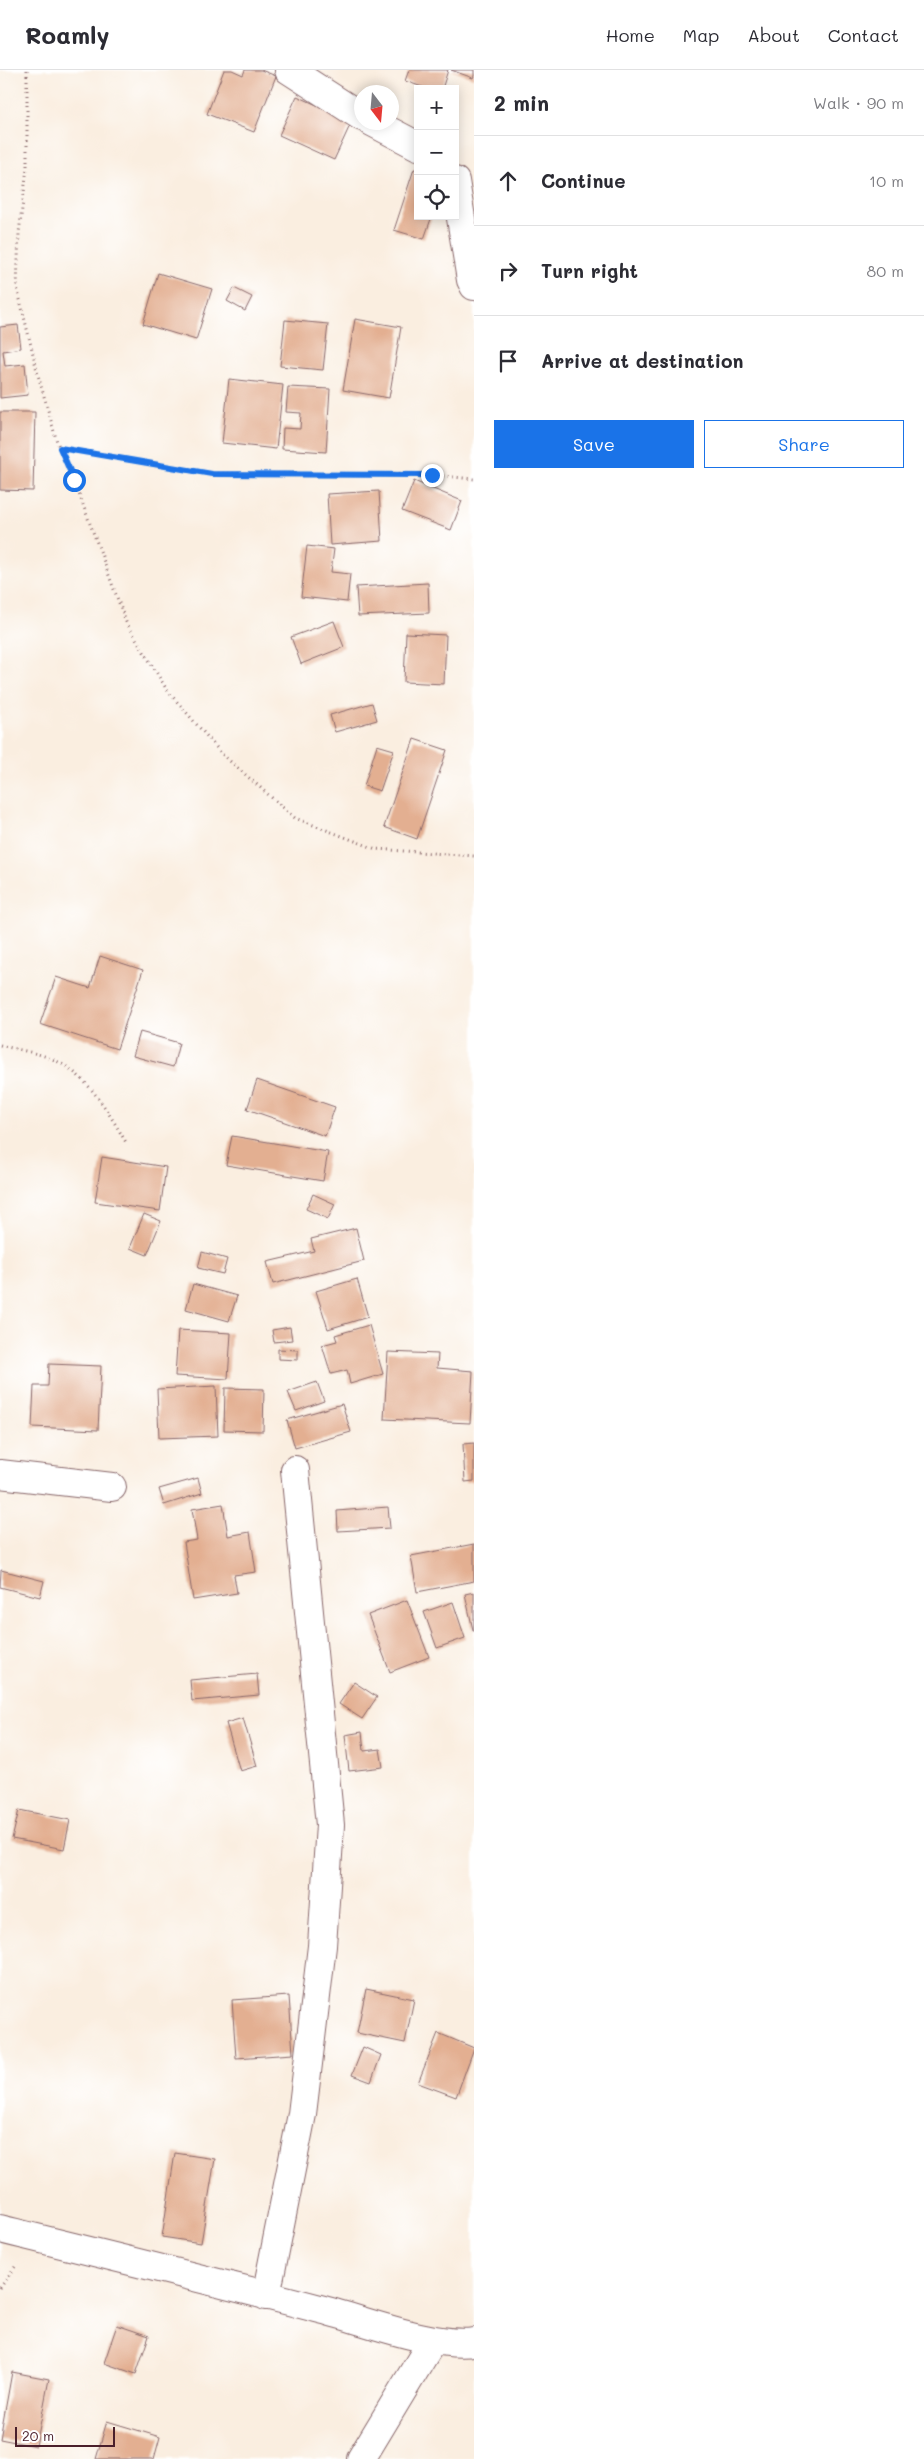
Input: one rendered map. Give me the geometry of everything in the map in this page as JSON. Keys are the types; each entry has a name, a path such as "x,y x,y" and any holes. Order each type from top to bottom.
{"street":[{"path":"289,70 354,112"},
{"path":"387,130 414,144"},
{"path":"459,206 471,280 474,286"},
{"path":"266,2296 302,2114 322,1946 330,1825 295,1470"},
{"path":"0,1474 112,1487"},
{"path":"0,2228 432,2340 462,2344 474,2342"},
{"path":"362,2459 432,2340"}],"path":[{"path":"27,70 27,168 19,233 17,287 38,375 60,448 126,622 167,690 223,755 295,818 376,849 474,856"},
{"path":"60,448 212,474 432,475 474,479"},
{"path":"0,1045 52,1059 77,1074 105,1107 127,1144"}],"building":[{"path":"224,70 232,70 243,75 245,70 261,70 276,76 254,132 207,114"},
{"path":"409,70 448,70 443,85 416,85 405,81"},
{"path":"451,70 474,70 474,76 473,78"},
{"path":"297,96 352,121 334,160 279,135"},
{"path":"414,169 414,220 431,220 424,239 394,230"},
{"path":"158,273 212,289 196,340 143,324"},
{"path":"234,288 252,297 245,311 227,301"},
{"path":"355,319 401,327 389,398 343,390"},
{"path":"285,320 328,324 323,370 280,366"},
{"path":"18,325 21,348 3,351 5,366 25,364 28,395 0,398 0,327"},
{"path":"229,379 283,385 276,449 222,443"},
{"path":"288,387 330,389 326,452 282,449 283,428 300,429 301,413 286,412"},
{"path":"0,412 35,412 33,491 0,490"},
{"path":"414,481 462,501 451,530 402,511"},
{"path":"379,491 382,541 330,545 327,494"},
{"path":"307,546 334,549 331,572 350,574 347,602 301,597"},
{"path":"428,583 429,613 358,616 356,587"},
{"path":"334,621 344,647 301,664 291,637"},
{"path":"406,633 446,635 444,684 404,682"},
{"path":"372,703 377,720 335,732 330,715"},
{"path":"414,739 447,750 417,839 384,827"},
{"path":"377,745 394,750 380,791 364,786"},
{"path":"100,956 143,970 117,1049 40,1024 56,977 90,988"},
{"path":"140,1032 179,1043 173,1067 133,1056"},
{"path":"257,1080 335,1107 325,1136 247,1109"},
{"path":"232,1136 328,1152 323,1181 226,1165"},
{"path":"102,1157 166,1167 160,1211 95,1202"},
{"path":"313,1194 335,1204 328,1219 306,1209"},
{"path":"144,1214 161,1221 147,1255 130,1248"},
{"path":"356,1228 364,1261 273,1284 267,1262 314,1251 311,1239"},
{"path":"202,1252 227,1259 223,1274 198,1268"},
{"path":"357,1279 368,1317 328,1329 316,1291"},
{"path":"193,1284 237,1296 229,1321 186,1309"},
{"path":"369,1325 383,1374 350,1384 347,1370 331,1374 322,1345 337,1341 335,1335"},
{"path":"290,1327 292,1340 274,1342 272,1330"},
{"path":"178,1330 231,1333 228,1379 175,1376"},
{"path":"278,1349 298,1350 298,1360 278,1359"},
{"path":"388,1352 438,1354 437,1368 473,1371 470,1423 384,1419"},
{"path":"49,1364 101,1366 98,1430 32,1427 34,1386 48,1386"},
{"path":"317,1382 324,1401 296,1411 288,1392"},
{"path":"216,1386 218,1436 159,1438 157,1389"},
{"path":"225,1388 264,1389 263,1431 224,1430"},
{"path":"342,1404 351,1432 295,1448 287,1420"},
{"path":"474,1443 474,1481 465,1482 463,1444"},
{"path":"198,1478 202,1493 164,1505 159,1489"},
{"path":"223,1504 228,1536 250,1532 256,1572 234,1575 237,1593 193,1600 184,1542 197,1540 192,1509"},
{"path":"388,1507 390,1528 338,1531 337,1511"},
{"path":"474,1544 474,1581 417,1592 411,1556"},
{"path":"1,1570 44,1581 40,1597 0,1587"},
{"path":"474,1592 474,1630 473,1630 465,1594"},
{"path":"407,1600 429,1657 390,1672 368,1615"},
{"path":"453,1602 465,1638 437,1648 424,1612"},
{"path":"257,1674 259,1695 192,1701 190,1680"},
{"path":"354,1682 377,1697 362,1719 339,1704"},
{"path":"243,1718 257,1766 240,1771 226,1723"},
{"path":"362,1732 364,1751 380,1749 383,1767 349,1771 345,1735"},
{"path":"19,1810 70,1820 64,1849 12,1839"},
{"path":"366,1989 414,1999 405,2043 357,2033"},
{"path":"289,1996 293,2054 236,2058 232,2000"},
{"path":"438,2033 474,2048 456,2097 418,2083"},
{"path":"363,2047 381,2055 371,2082 352,2075"},
{"path":"175,2153 215,2159 201,2243 162,2237"},
{"path":"117,2325 149,2336 136,2374 104,2363"},
{"path":"12,2372 49,2379 36,2446 0,2439"},
{"path":"107,2421 160,2437 154,2459 96,2459"}],"route":[{"path":"74,480 60,448 212,474 432,475"}]}
